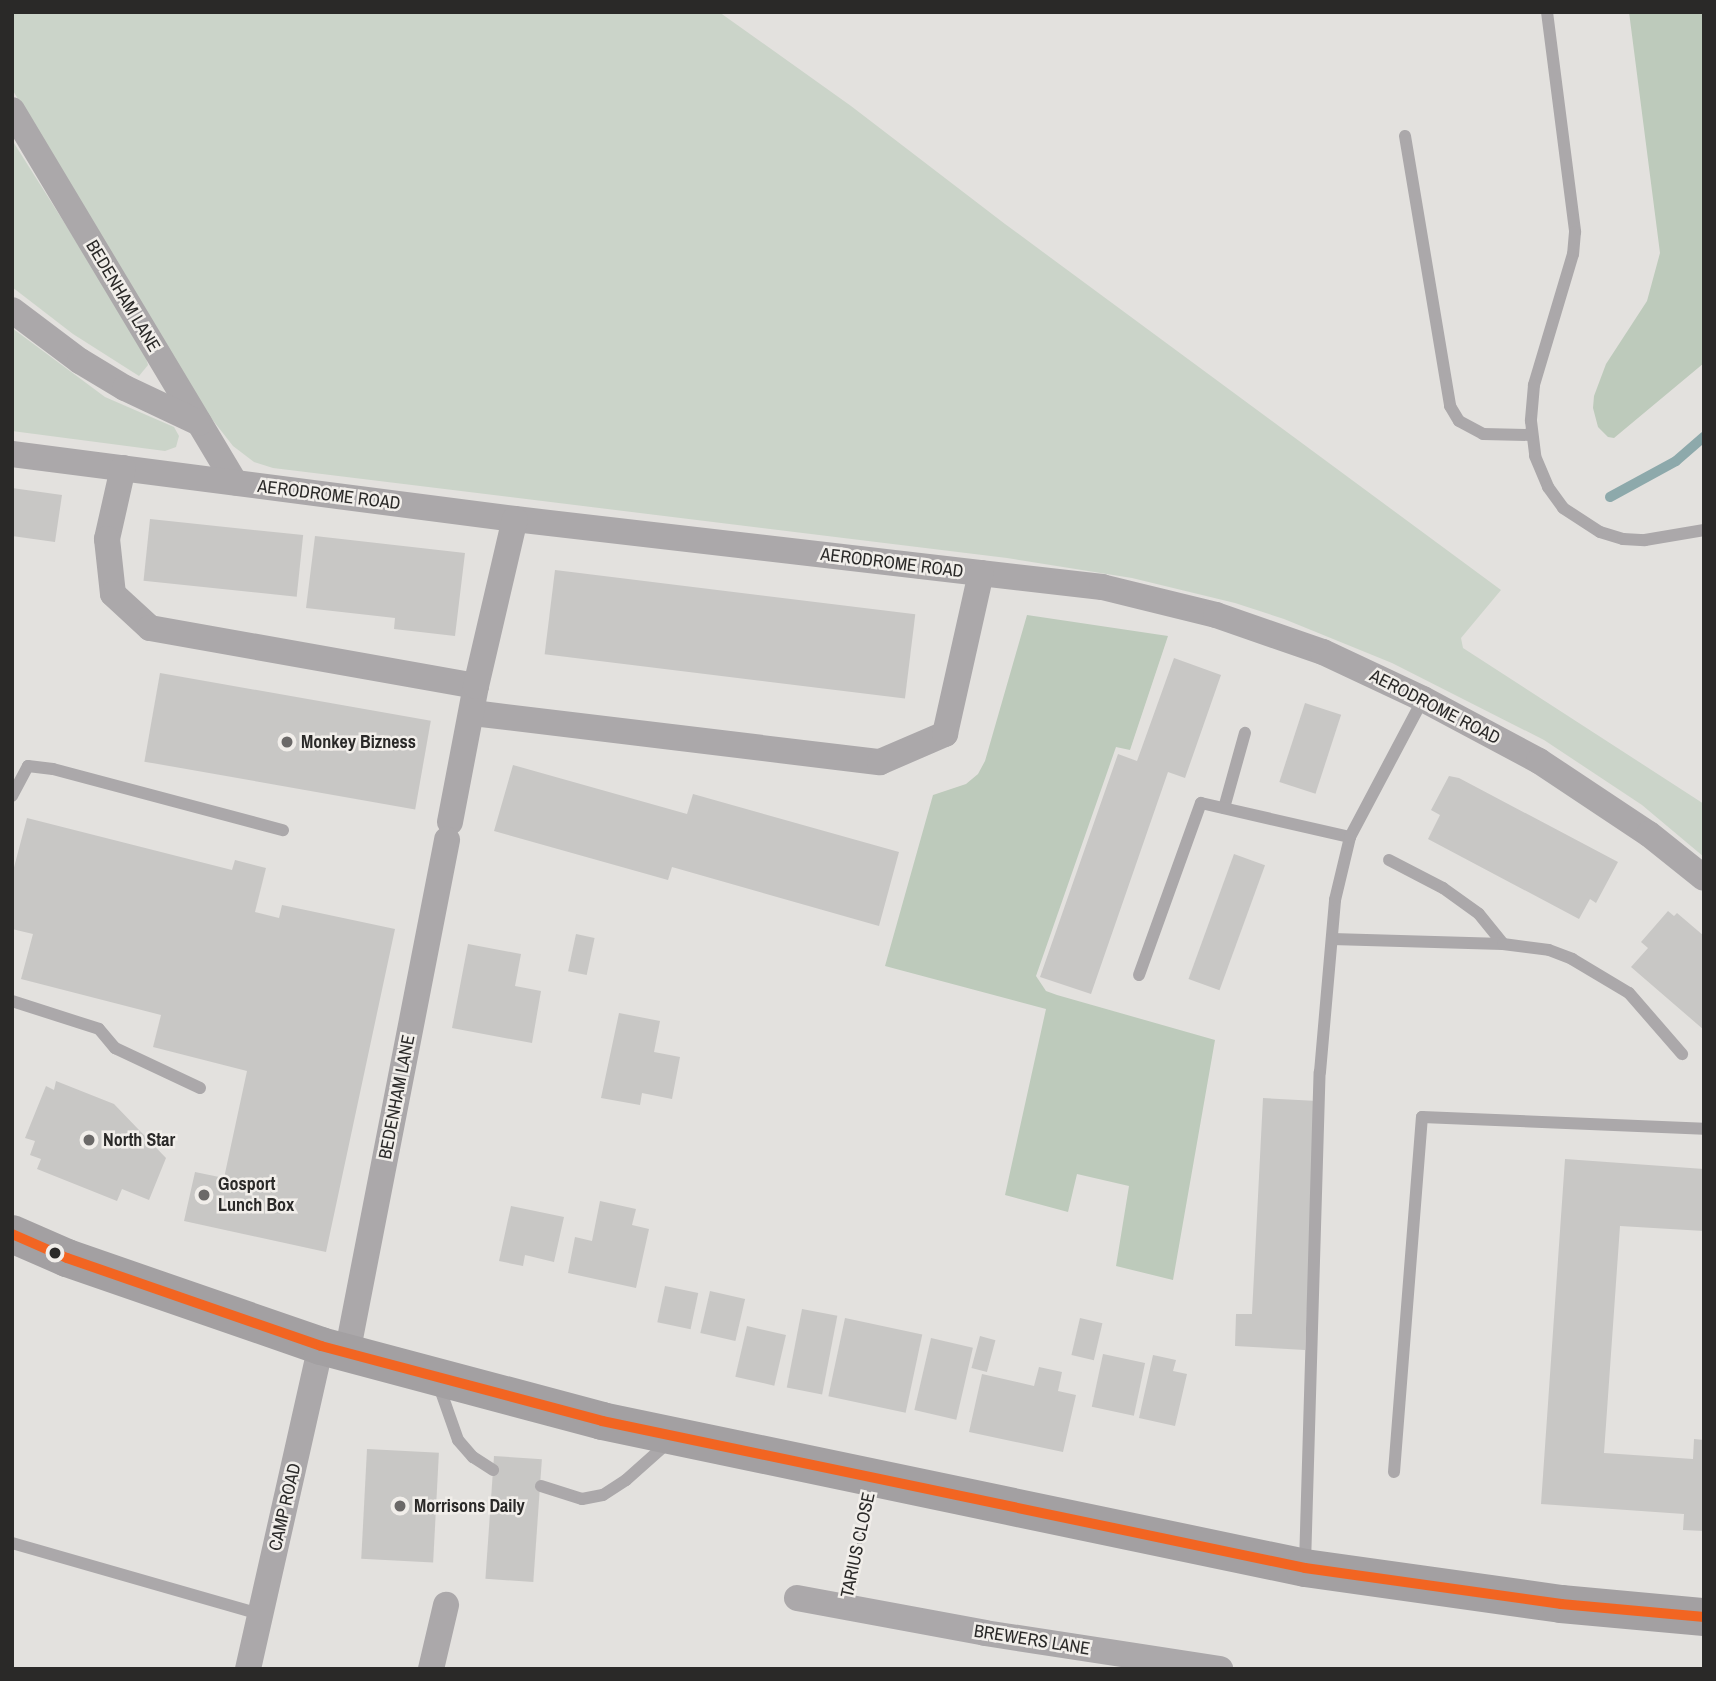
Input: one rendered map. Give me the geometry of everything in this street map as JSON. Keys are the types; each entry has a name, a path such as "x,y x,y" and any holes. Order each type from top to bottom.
{"main road":[{"path":"12,1234 67,1258 334,1350 602,1422 1305,1568 1562,1604 1704,1617"}],"street":[{"name":"BEDENHAM LANE","path":"12,110 234,482"},
{"path":"12,310 91,368 199,424"},
{"name":"AERODROME ROAD","path":"12,454 515,519 1102,587 1216,615 1323,652 1423,699 1539,761 1649,835 1704,878"},
{"path":"123,468 107,539 113,594 150,628 476,685"},
{"name":"BEDENHAM LANE","path":"334,1350 449,831 473,713 476,685 515,519"},
{"path":"473,713 880,762 945,734 981,573"},
{"name":"CAMP ROAD","path":"248,1669 334,1350"},
{"name":"TARIUS CLOSE","path":"797,1598 846,1606"},
{"path":"431,1669 446,1605"},
{"name":"BREWERS LANE","path":"846,1606 985,1633 1220,1669"}],"lane":[{"path":"1547,12 1575,232 1573,254 1536,372 1531,405 1535,456 1548,487 1563,508 1590,528 1612,537 1634,540 1704,530"},
{"path":"1405,136 1450,407 1460,421 1483,434 1532,435"},
{"path":"1305,1568 1320,1072 1335,900 1350,838 1423,699"},
{"path":"1224,808 1245,733"},
{"path":"12,796 28,766 53,769 283,830"},
{"path":"1139,975 1201,803 1350,838"},
{"path":"1388,860 1443,888 1479,914 1503,944"},
{"path":"1332,939 1503,944 1549,950 1572,958 1629,993 1682,1054"},
{"path":"12,1001 99,1028 115,1048 200,1088"},
{"path":"1394,1472 1422,1117 1704,1129"},
{"path":"436,1378 458,1440 473,1457 493,1470"},
{"path":"541,1486 582,1499 603,1495 626,1480 675,1437"},
{"path":"12,1543 261,1615"}],"path":[{"name":"TARIUS CLOSE","path":"846,1606 873,1478"}],"shaded area":[{"path":"12,12 719,12 851,106 1005,224 1501,590 1461,638 1463,648 1704,804 1704,857 1642,805 1544,740 1392,663 1284,619 1235,603 1132,578 1007,558 273,468 254,462 233,446 197,400 12,89"},
{"path":"12,140 143,347 148,365 139,376 73,334 12,287"},
{"path":"12,328 105,397 174,427 179,436 176,447 165,451 12,431"}],"green space":[{"path":"1629,12 1704,12 1704,363 1614,438 1608,437 1598,427 1593,408 1594,396 1606,364 1647,301 1660,253"},
{"path":"1027,615 1168,636 1130,750 1116,747 1036,976 1046,991 1057,995 1215,1040 1173,1280 1116,1266 1129,1186 1077,1174 1068,1212 1005,1195 1046,1009 885,966 933,795 966,784 978,774 985,761"}],"building":[{"path":"12,488 62,495 55,542 12,536"},
{"path":"150,519 303,535 297,597 144,581"},
{"path":"315,536 465,553 455,636 394,629 395,618 306,608"},
{"path":"555,570 915,614 905,699 545,654"},
{"path":"1174,658 1221,675 1185,778 1168,772 1091,994 1040,977 1118,754 1137,761"},
{"name":"Monkey Bizness","path":"160,673 431,721 415,809 144,762"},
{"path":"1305,703 1341,715 1315,794 1279,782"},
{"path":"513,765 687,814 693,794 899,852 879,926 672,867 668,880 494,831"},
{"path":"1449,776 1459,778 1618,862 1596,903 1590,899 1579,919 1428,839 1440,815 1431,810"},
{"path":"27,818 232,870 235,860 266,868 255,912 279,918 282,905 395,929 326,1252 184,1221 195,1172 224,1178 247,1071 153,1047 161,1015 21,979 33,934 12,929 12,875"},
{"path":"1234,854 1265,865 1220,990 1189,979"},
{"path":"1668,911 1674,916 1677,913 1704,936 1704,1030 1631,967 1648,948 1641,942"},
{"path":"576,934 595,938 587,975 568,971"},
{"path":"468,944 521,954 515,986 541,991 532,1043 452,1028"},
{"path":"619,1013 660,1021 654,1052 680,1057 672,1099 642,1093 640,1105 601,1098"},
{"name":"North Star","path":"56,1081 114,1104 166,1158 149,1200 122,1189 117,1201 37,1169 41,1159 30,1155 35,1141 25,1138 46,1086 54,1090"},
{"path":"1263,1098 1317,1101 1305,1350 1235,1346 1236,1314 1252,1314"},
{"path":"1565,1159 1704,1169 1704,1231 1620,1226 1604,1453 1693,1459 1694,1439 1704,1440 1704,1531 1683,1530 1684,1514 1541,1504"},
{"path":"600,1201 636,1209 632,1225 649,1229 636,1288 568,1273 575,1237 592,1241"},
{"path":"511,1206 564,1217 554,1262 525,1255 523,1266 499,1261"},
{"path":"665,1286 698,1293 691,1329 657,1322"},
{"path":"710,1291 745,1299 735,1341 700,1333"},
{"path":"802,1309 837,1316 822,1394 787,1388"},
{"path":"845,1318 922,1334 906,1413 828,1396"},
{"path":"1080,1318 1102,1323 1094,1360 1071,1355"},
{"path":"747,1326 786,1335 774,1386 735,1377"},
{"path":"980,1336 995,1340 987,1372 971,1368"},
{"path":"931,1338 973,1348 956,1420 914,1410"},
{"path":"1103,1354 1145,1363 1134,1416 1092,1407"},
{"path":"1153,1355 1176,1360 1173,1371 1187,1374 1175,1426 1139,1418"},
{"path":"1039,1367 1062,1372 1058,1391 1076,1395 1063,1452 969,1432 982,1374 1034,1386"},
{"name":"Morrisons Daily","path":"367,1449 439,1453 433,1563 361,1559"},
{"path":"494,1456 542,1459 533,1582 485,1579"}],"waterway":[{"path":"1610,497 1676,461 1704,437"}],"transit line":[{"path":"12,1234 67,1258 321,1346 602,1421 1305,1568 1561,1604 1704,1617"}],"place":[{"name":"Monkey Bizness","path":"287,742"},
{"name":"North Star","path":"89,1140"},
{"name":"Gosport Lunch Box","path":"204,1195"},
{"name":"Morrisons Daily","path":"400,1506"}]}
